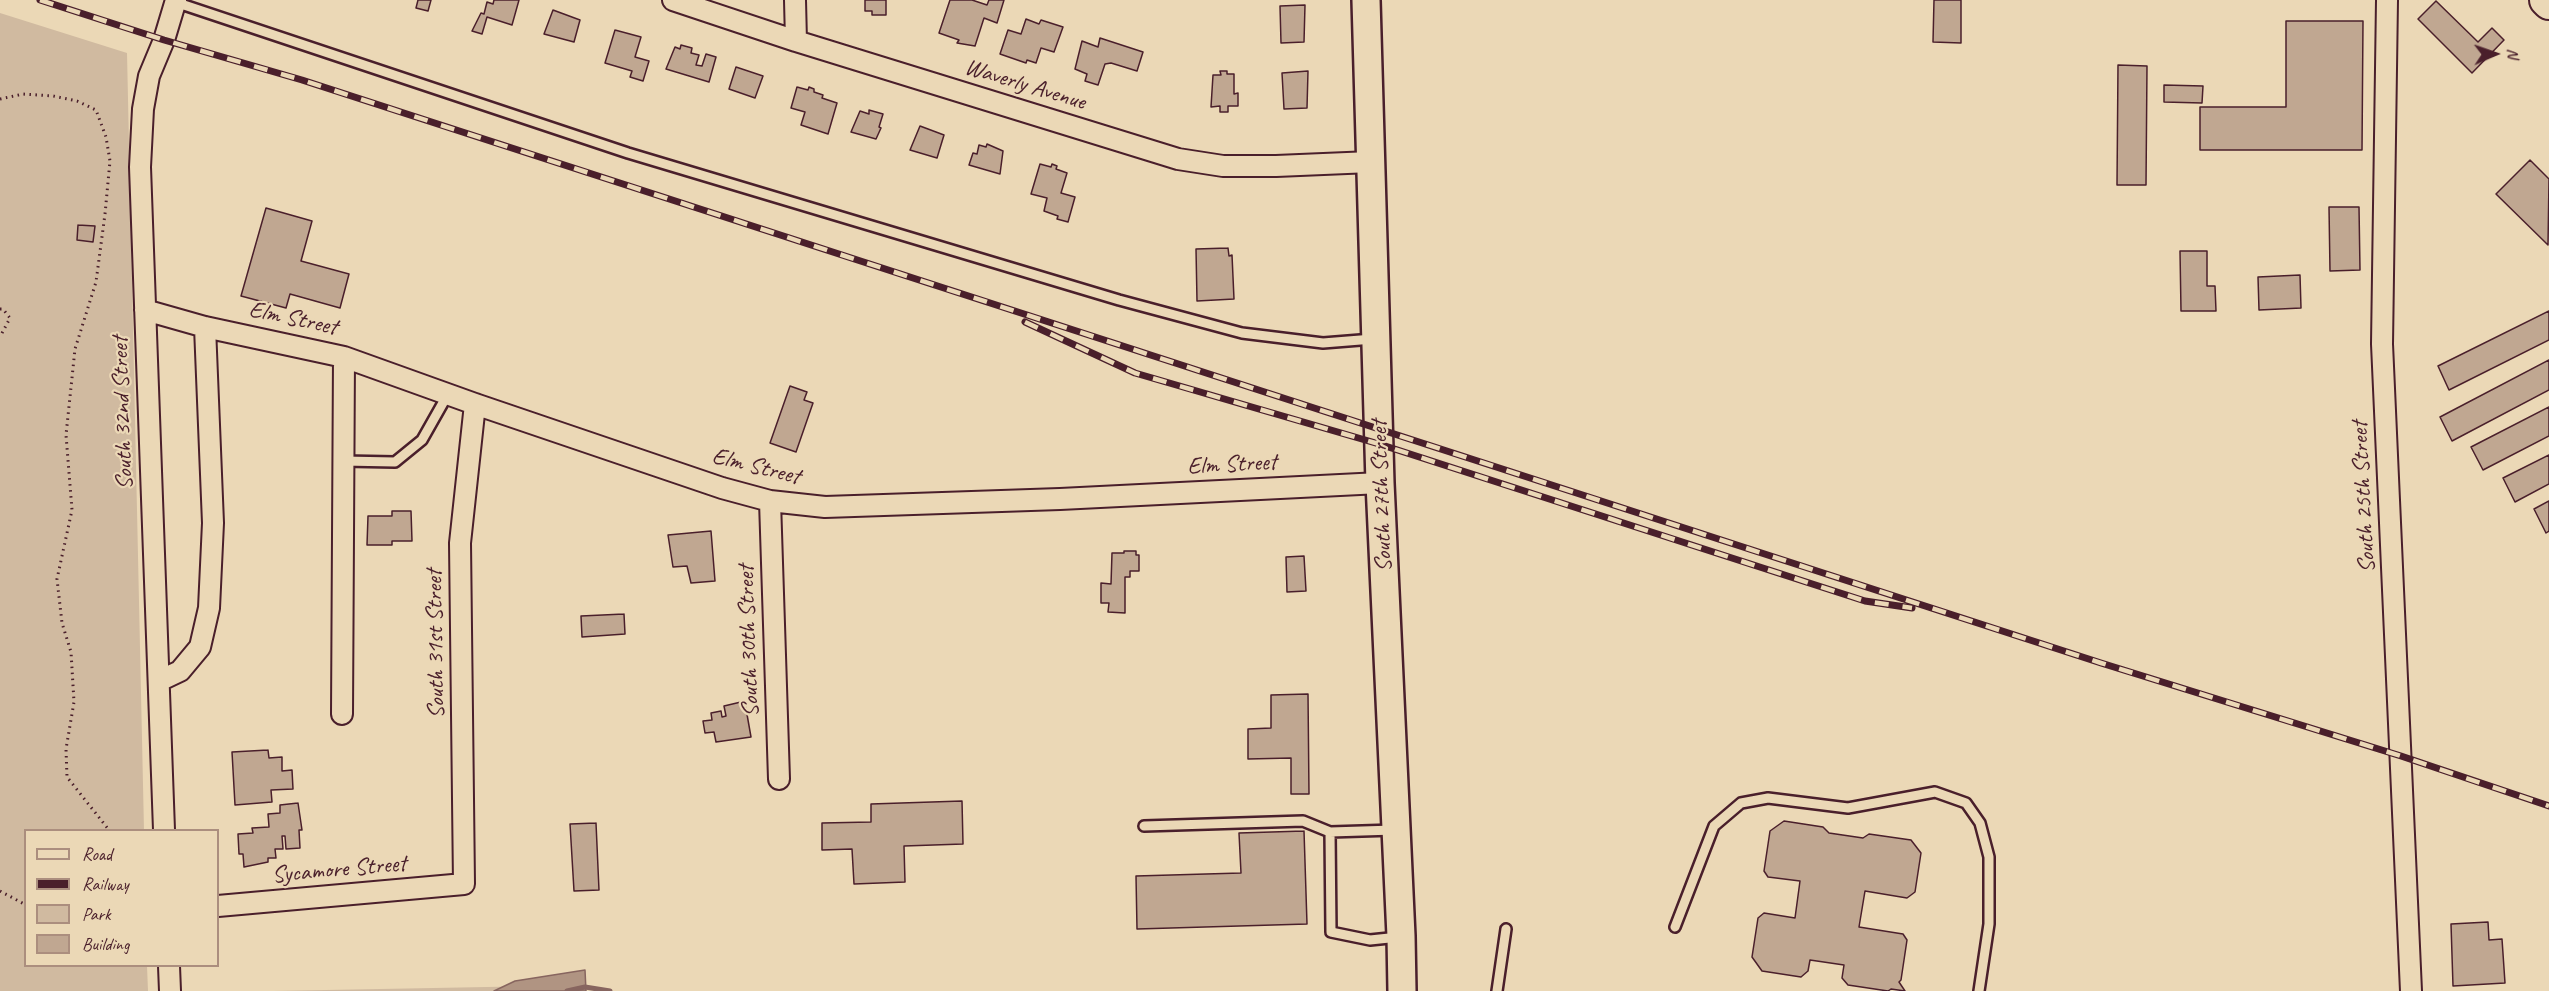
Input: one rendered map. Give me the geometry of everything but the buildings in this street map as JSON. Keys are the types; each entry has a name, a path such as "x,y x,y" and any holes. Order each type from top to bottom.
{"main road":[{"name":"South 27th Street","path":"1366,0 1380,483 1402,991"},
{"path":"2546,0 2549,3"}],"street":[{"name":"Waverly Avenue","path":"673,0 796,41 1178,159 1223,166 1371,162"},
{"path":"795,0 796,41"},
{"name":"South 25th Street","path":"2387,0 2382,344 2411,991"},
{"name":"South 32nd Street","path":"165,829 140,167 143,109 148,76 164,40 174,1"},
{"name":"Elm Street","path":"145,310 205,327 344,357 723,488 770,501 837,507 1060,499 1380,483"},
{"path":"159,681 180,671 200,647 209,608 213,524 205,327"},
{"path":"342,714 344,357"},
{"name":"South 31st Street","path":"464,884 460,543 475,404"},
{"name":"South 30th Street","path":"770,501 779,779"},
{"name":"Sycamore Street","path":"219,906 464,884"},
{"path":"169,967 170,991"}],"lane":[{"path":"174,1 628,153 1119,300 1242,333 1323,343 1377,339"},
{"path":"343,461 395,462 422,440 448,394"},
{"path":"1675,927 1714,826 1741,803 1768,798 1793,799 1848,808 1935,792 1966,803 1980,823 1989,857 1989,924 1979,991"},
{"path":"1144,826 1303,821 1330,832 1396,830"},
{"path":"1330,832 1331,932 1370,940 1401,936"},
{"path":"1497,991 1506,928"}],"path":[{"path":"0,99 24,94 53,96 77,101 96,110 106,137 110,161 96,282 75,349 66,435 72,510 57,579 62,623 71,652 74,702 66,749 67,777 107,829"},
{"path":"0,309 3,309 10,318 0,337"},
{"path":"0,891 24,904"}],"green space":[{"path":"0,13 127,53 144,829 24,829 24,967 147,967 148,991 0,991"},
{"path":"540,986 541,991 273,991"}],"shaded area":[{"path":"585,970 586,991 494,991 515,981"}],"waterway":[{"path":"567,991 585,987 610,991"}],"railway":[{"path":"40,0 164,40 302,80 2101,663 2401,756 2549,806"},
{"path":"1025,322 1135,373 1379,444 1865,601 1912,608"}]}
